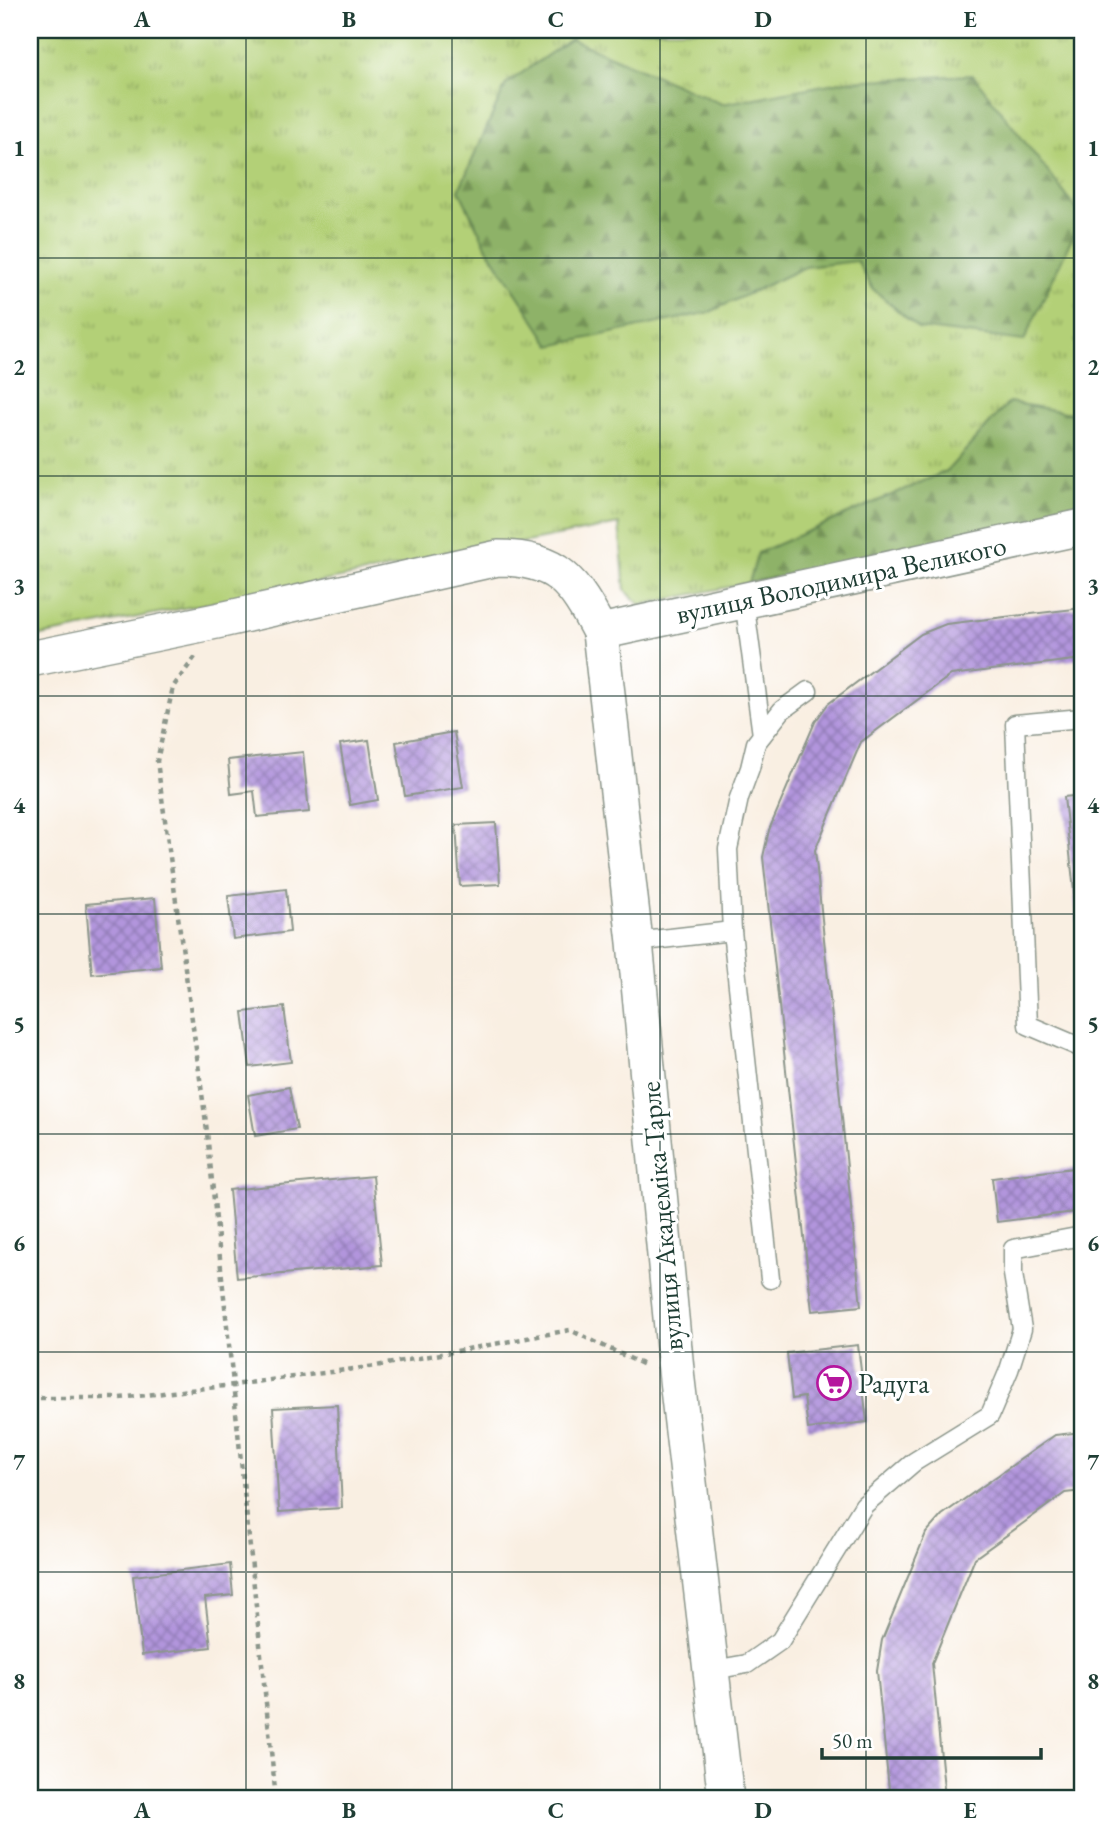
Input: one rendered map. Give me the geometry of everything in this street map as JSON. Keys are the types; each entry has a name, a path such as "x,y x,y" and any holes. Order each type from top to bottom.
{"street":[{"name":"вулиця Володимира Великого","path":"600,632 1082,527"},
{"path":"30,659 221,620 498,558 516,558 545,565 560,575 587,606 600,632"},
{"name":"вулиця Академіка Тарле","path":"600,632 635,942 677,1380 726,1799"}],"lane":[{"path":"744,600 762,735"},
{"path":"770,1279 732,931 728,849 755,743 782,710 808,691"},
{"path":"1082,718 1015,723 1028,1025 1082,1048"},
{"path":"635,942 732,931"},
{"path":"713,1670 747,1664 780,1641 863,1505 914,1462 990,1415 1009,1370 1022,1329 1013,1274 1013,1249 1082,1236"}],"path":[{"path":"221,620 173,687 157,761 206,1123 276,1799"},
{"path":"30,1398 120,1398 233,1385 376,1366 570,1330 677,1380"}],"green space":[{"path":"30,30 1082,30 1082,415 1009,402 947,471 758,553 749,583 640,605 625,590 619,524 30,638"},
{"path":"571,39 722,104 846,81 973,75 1082,216 1024,341 918,328 873,289 857,261 805,267 710,312 551,346 487,248 459,190 506,84"},
{"path":"1009,402 1082,415 1082,512 749,583 758,553 947,471"}],"building":[{"path":"1082,608 1082,659 951,675 861,742 815,850 861,1306 812,1311 763,857 769,830 815,722 828,704 921,634 946,624"},
{"path":"454,732 463,787 405,796 396,742"},
{"path":"369,740 378,800 350,805 340,744"},
{"path":"303,752 309,812 257,817 254,791 231,794 228,760"},
{"path":"1082,795 1082,948 1080,948 1064,797"},
{"path":"496,823 500,884 460,886 456,825"},
{"path":"286,889 290,932 233,939 228,896"},
{"path":"155,898 161,967 92,974 86,904"},
{"path":"284,1007 291,1062 250,1067 243,1012"},
{"path":"289,1087 297,1129 255,1136 248,1095"},
{"path":"1082,1167 1082,1211 997,1222 992,1178"},
{"path":"373,1176 382,1265 237,1278 229,1190"},
{"path":"858,1345 867,1422 808,1429 804,1397 792,1399 787,1353"},
{"path":"337,1405 342,1508 279,1512 273,1408"},
{"path":"1082,1432 1082,1491 1065,1493 975,1558 932,1663 945,1799 890,1799 877,1671 882,1640 926,1533 942,1515 1055,1435"},
{"path":"230,1564 233,1595 205,1598 211,1647 142,1655 133,1576"}],"place":[{"name":"Радуга","path":"834,1383"}]}
